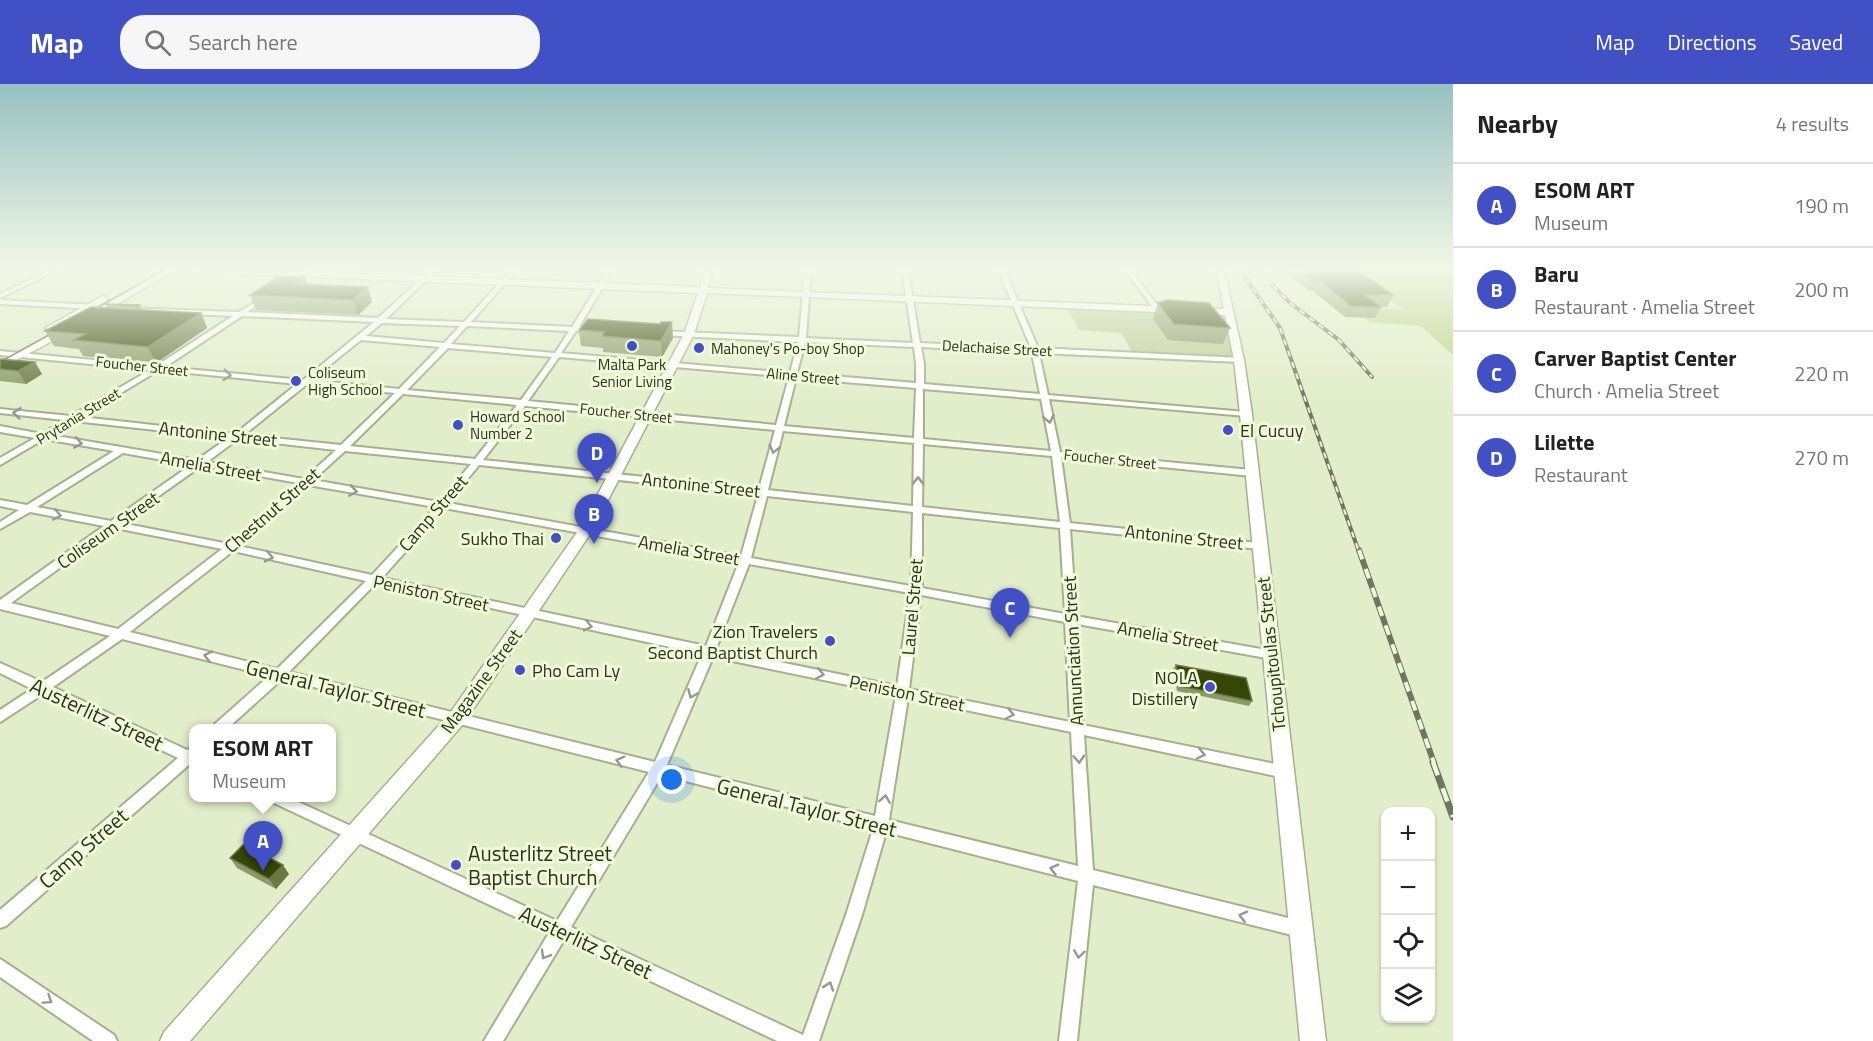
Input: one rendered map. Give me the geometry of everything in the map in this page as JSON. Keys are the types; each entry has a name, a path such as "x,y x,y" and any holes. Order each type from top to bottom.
{"street":[{"path":"2,354 78,314"},
{"path":"0,366 22,355 87,314"},
{"path":"219,314 599,330"},
{"name":"Prytania Street","path":"0,462 76,419 242,314"},
{"name":"Coliseum Street","path":"0,604 200,464 360,338 387,314"},
{"name":"Chestnut Street","path":"0,717 119,635 229,548 305,483 476,314"},
{"name":"Camp Street","path":"226,724 282,674 374,580 441,505 560,354 585,314"},
{"name":"Magazine Street","path":"173,1041 457,718 585,531 689,334 696,314"},
{"path":"493,1041 658,770 710,651 745,560 802,339 804,314"},
{"name":"Laurel Street","path":"810,1041 854,915 881,826 903,692 916,591 920,385 914,314"},
{"name":"Annunciation Street","path":"1020,314 1034,350 1056,454 1065,524 1072,618 1086,878 1068,1041"},
{"name":"Tchoupitoulas Street","path":"1230,314 1246,414 1313,1041"},
{"path":"120,317 132,318"},
{"path":"213,324 225,325"},
{"name":"Delachaise Street","path":"644,332 1239,360"},
{"name":"Aline Street","path":"360,338 1246,414"},
{"name":"Foucher Street","path":"2,354 1252,473"},
{"name":"Antonine Street","path":"0,411 1259,546"},
{"name":"Amelia Street","path":"0,429 441,505 1272,655"},
{"path":"0,526 122,450"},
{"name":"Peniston Street","path":"0,503 229,548 530,614 1285,772"},
{"name":"General Taylor Street","path":"0,604 1086,878 1300,929"},
{"name":"Austerlitz Street","path":"0,668 189,755"},
{"name":"Camp Street","path":"0,920 189,759"},
{"name":"Austerlitz Street","path":"286,802 797,1041"},
{"path":"0,967 108,1041"}],"shaded area":[{"path":"1070,314 1229,314 1239,360 1134,355 1121,333 1079,330"},
{"path":"1360,314 1453,314 1453,355 1421,326 1370,322"}],"building":[{"path":"78,314 200,314 148,347 74,340 85,334 45,331"},
{"path":"1166,314 1218,314 1230,328 1174,324"},
{"path":"588,319 660,324 661,322 672,322 661,341 602,336 604,332 579,330"},
{"path":"0,359 35,362 18,371 0,369"},
{"name":"NOLA Distillery","path":"1176,665 1246,678 1252,701 1180,686"},
{"path":"244,844 283,865 269,879 230,858"}],"tram line":[{"path":"0,362 63,327"}],"railway":[{"path":"1270,314 1280,328 1359,552"},
{"path":"1304,314 1339,340 1372,377"},
{"path":"1359,550 1434,763"},
{"path":"1433,762 1453,817"}],"place":[{"name":"Malta Park Senior Living","path":"632,346"},
{"name":"Mahoney's Po-boy Shop","path":"699,348"},
{"name":"Coliseum High School","path":"296,381"},
{"name":"Howard School Number 2","path":"458,425"},
{"name":"El Cucuy","path":"1228,430"},
{"name":"Lilette","path":"597,483"},
{"name":"Sukho Thai","path":"556,538"},
{"name":"Baru","path":"594,544"},
{"name":"Carver Baptist Center","path":"1010,638"},
{"name":"Zion Travelers Second Baptist Church","path":"830,641"},
{"name":"Pho Cam Ly","path":"520,670"},
{"name":"NOLA Distillery","path":"1210,687"},
{"name":"Austerlitz Street Baptist Church","path":"456,865"},
{"name":"ESOM ART","path":"263,871"}]}
